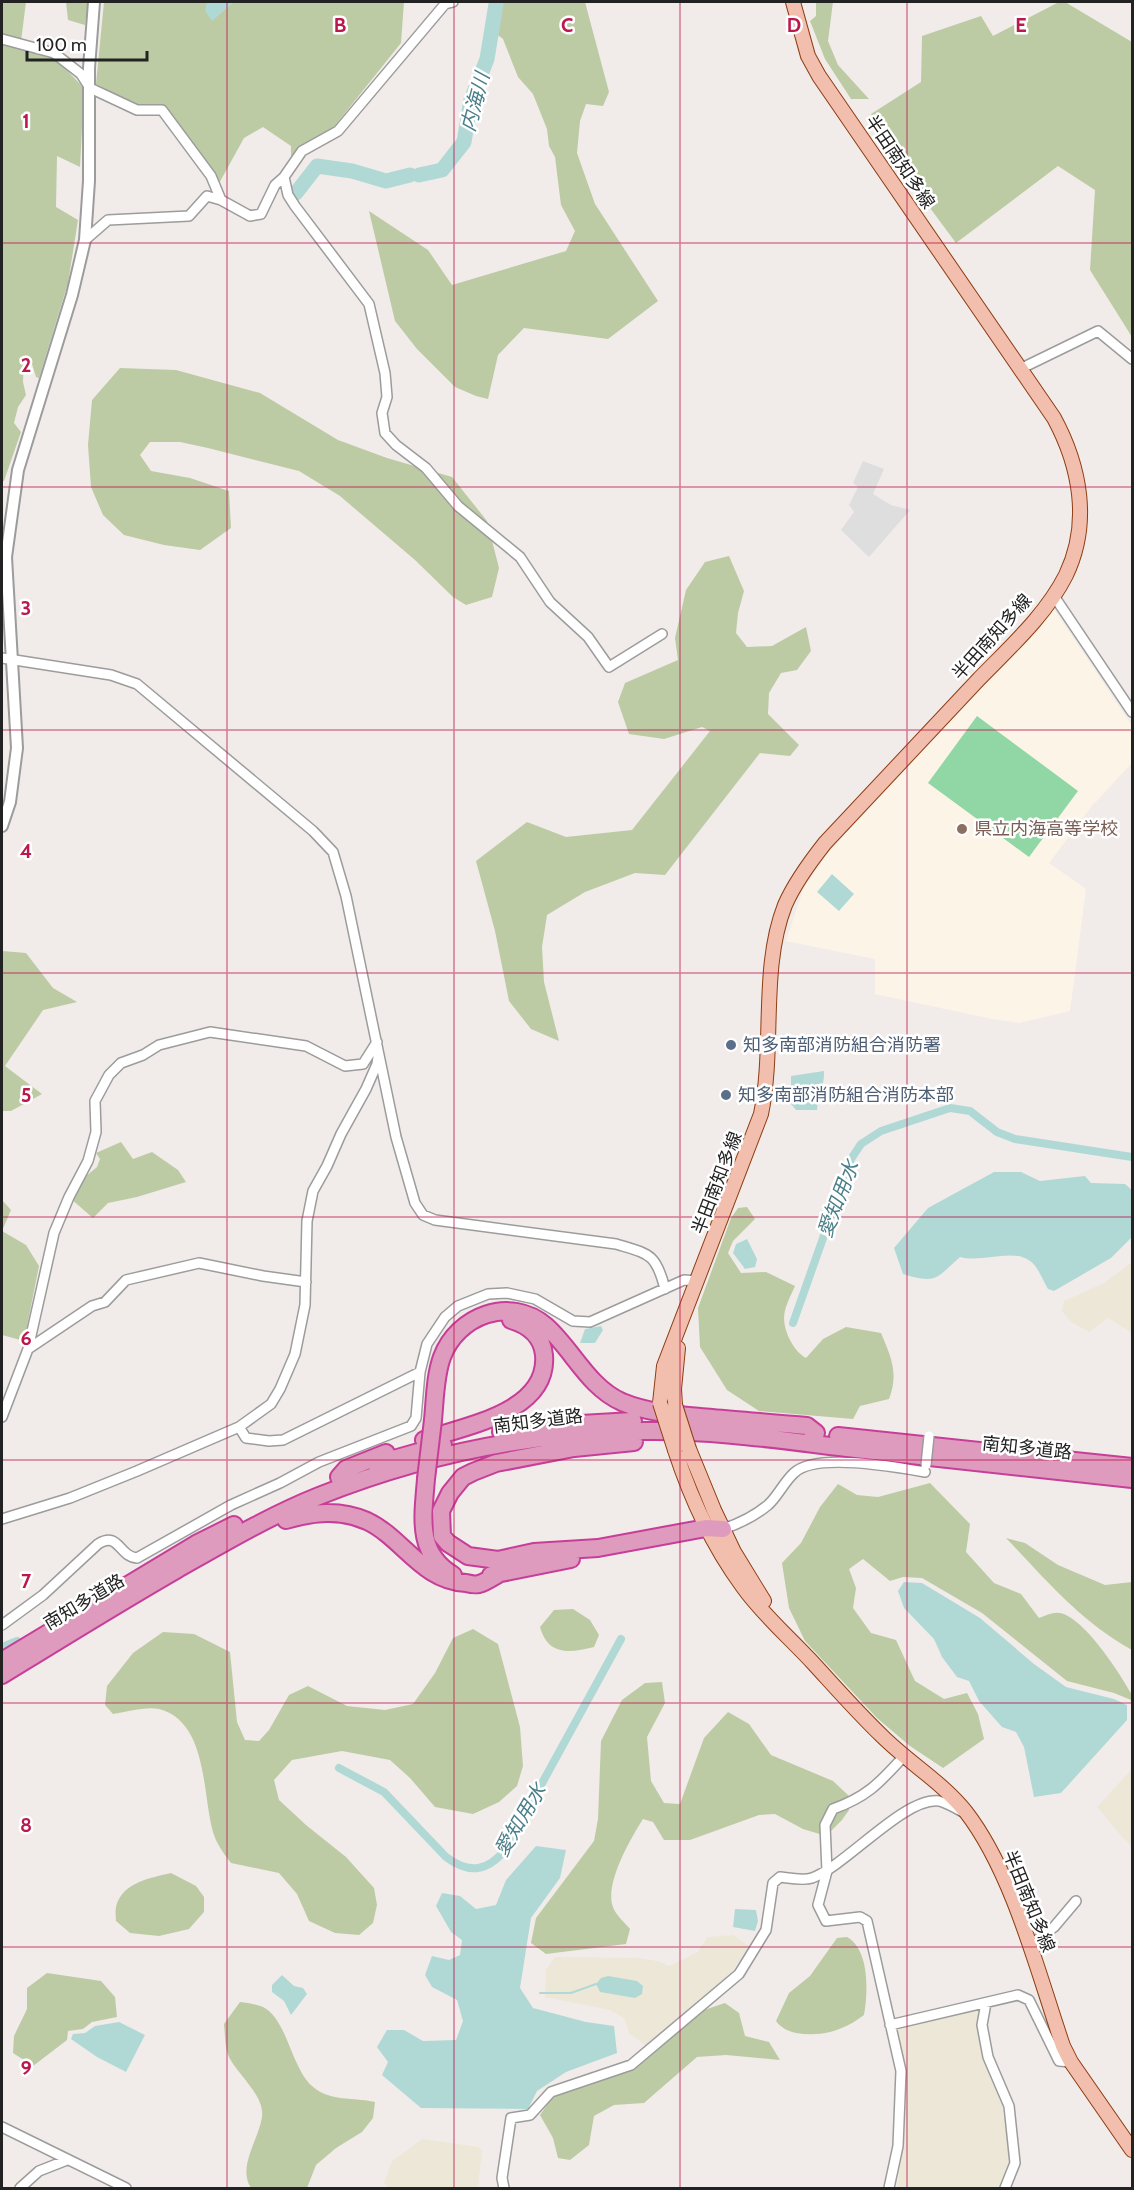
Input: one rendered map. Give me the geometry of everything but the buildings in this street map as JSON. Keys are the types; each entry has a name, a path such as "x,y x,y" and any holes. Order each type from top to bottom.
{"highway":[{"path":"499,1567 470,1566 459,1563 441,1552 428,1514 428,1479 441,1360 457,1332 481,1315 506,1310 519,1312 538,1320 555,1335 602,1390 644,1410 807,1426 816,1433"},
{"path":"339,1477 346,1469 498,1415 518,1404 535,1388 542,1377 543,1350 540,1340 533,1331 524,1324 503,1319 480,1324 464,1336 453,1349 445,1369 435,1420"},
{"name":"南知多道路","path":"2,1660 196,1544 268,1507 339,1477 421,1450 494,1433 604,1421 656,1420 816,1433 1132,1467"},
{"name":"南知多道路","path":"2,1675 226,1541 317,1497 449,1454 507,1443 601,1433 646,1431 720,1434 1132,1479"},
{"path":"499,1567 468,1556 448,1544 442,1536 441,1511 450,1493 463,1477 496,1463 574,1448 650,1441 710,1440 720,1434"},
{"path":"138,1592 149,1592 282,1521 306,1514 329,1512 348,1514 379,1528 421,1565 445,1579 459,1583 478,1584 499,1567 534,1552 598,1548 714,1531"}],"main road":[{"name":"半田南知多線","path":"793,2 808,56 819,76 1054,418 1066,440 1078,480 1079,524 1076,544 1066,575 1054,596 1018,638 825,843 797,882 785,904 776,941 771,987 768,1073 761,1114 690,1305 678,1348 674,1389 675,1405 688,1487 714,1531 761,1597 787,1628 797,1646 883,1738 947,1791 967,1814 993,1856 1029,1946 1063,2046 1071,2062 1132,2148"},
{"name":"半田南知多線","path":"682,1449 660,1403 664,1366 690,1305"}],"street":[{"path":"2,826 10,802 17,748 6,660 6,556 16,481 31,423 72,295 85,240 89,181 89,68 94,2"},
{"path":"85,240 108,220 189,216 207,196 220,200 250,216 261,214 275,185 284,177 302,150 338,131 445,4 453,2"},
{"path":"2,39 54,52 81,74 90,88 138,110 162,110 211,176 220,200"},
{"path":"284,177 288,195 295,206 369,304 385,373 387,398 382,413 386,433 396,445 426,468 458,506 520,557 550,602 588,637 609,667 662,634"},
{"path":"1020,369 1098,331 1132,359"},
{"path":"1054,596 1132,712"},
{"path":"6,660 111,675 137,684 313,831 333,852 346,896 396,1137 415,1203 423,1215 435,1220 625,1247 643,1252 660,1266 665,1288"},
{"path":"2,1417 28,1349 54,1233 69,1197 88,1161 96,1132 95,1101 109,1075 121,1063 159,1045 210,1032 306,1046 345,1066 363,1064 377,1046"},
{"path":"2,1519 70,1498 239,1427 271,1404 295,1354 305,1305 307,1221 313,1191 327,1166 340,1134 366,1089 377,1064 377,1046"},
{"path":"28,1349 92,1306 105,1302 126,1281 199,1263 306,1282"},
{"path":"2,1625 43,1595 98,1544 106,1540 113,1540 129,1556 137,1558 231,1505 319,1462 411,1426 416,1418 420,1372 428,1344 439,1324 458,1306 478,1297 497,1293 521,1295 535,1299 573,1321 590,1322 665,1288 692,1279 698,1281"},
{"path":"239,1427 246,1438 283,1440 420,1372"},
{"path":"714,1531 735,1525 768,1505 796,1471 813,1465 835,1462 925,1469 929,1436"},
{"path":"889,2188 898,2146 901,2071 867,1921 860,1917 826,1921 818,1905 827,1871 825,1825 833,1809 855,1802 874,1788 905,1755"},
{"path":"504,2188 502,2178 511,2118 530,2115 550,2092 631,2065 739,1974 766,1930 773,1883 780,1877 809,1879 827,1871 892,1820 916,1806 938,1801 967,1814"},
{"path":"1029,1946 1054,1927 1076,1901"},
{"path":"891,2025 1018,1995 1029,2000 1059,2061 1071,2062"},
{"path":"986,2003 982,2025 988,2057 1009,2106 1015,2163 1005,2188"},
{"path":"2,2127 126,2188"},
{"path":"20,2188 39,2171 67,2160"}],"shaded area":[{"path":"863,461 884,469 873,494 891,505 910,510 869,557 841,530 854,512 849,505 858,487 853,483"},
{"name":"県立内海高等学校","path":"1054,609 1132,726 1132,763 1091,807 1049,863 1086,889 1070,1011 1019,1023 875,994 875,959 786,941 804,887 829,852"},
{"path":"1132,1262 1132,1333 1108,1318 1089,1332 1071,1322 1062,1311 1064,1301 1104,1283"},
{"path":"1132,1769 1132,1847 1097,1807"},
{"path":"733,1935 749,1946 728,1978 646,2046 629,2033 624,2018 610,2010 545,1997 546,1970 555,1957 637,1958 658,1961 669,1966 698,1952 707,1937"},
{"path":"980,2009 977,2026 982,2057 1002,2106 1010,2163 1000,2188 897,2188 903,2145 906,2070 896,2029"},
{"path":"422,2139 479,2147 482,2151 478,2188 389,2188 384,2183 392,2161"}],"green space":[{"path":"2,2 26,2 20,49 52,55 84,88 80,167 57,156 56,207 78,220 68,283 39,378 36,377 32,364 24,359 23,382 26,395 18,407 14,423 21,432 4,481 2,481"},
{"path":"66,2 88,2 85,25 68,20"},
{"path":"104,2 404,2 401,43 333,128 291,156 291,146 263,127 244,138 217,187 164,108 138,106 96,84"},
{"path":"501,2 585,2 609,92 603,106 586,104 580,121 577,153 595,204 658,301 608,339 524,328 498,355 488,399 455,387 417,349 395,321 369,211 428,250 452,285 566,251 575,231 561,205 555,157 549,146 547,129 533,94 518,77 503,39 495,33"},
{"path":"816,2 833,2 828,41 838,65 869,99 851,99 825,59 810,21 816,16"},
{"path":"1059,2 1065,2 1132,42 1132,337 1090,270 1095,190 1058,166 956,243 907,177 871,114 921,82 922,36 981,16 993,36"},
{"path":"120,368 176,370 260,393 338,440 387,458 452,477 487,521 499,568 492,597 466,605 453,597 415,560 340,496 299,471 180,442 150,442 140,455 151,471 190,478 229,491 231,528 200,550 164,545 124,535 103,515 91,487 88,445 92,400"},
{"path":"729,556 744,591 736,633 747,647 772,646 806,627 811,651 797,670 781,673 769,693 768,714 799,745 790,756 760,753 665,875 635,873 585,892 547,915 542,947 544,982 559,1041 531,1029 509,1001 495,931 476,861 527,822 566,837 632,830 710,731 702,727 664,739 629,734 618,702 625,683 678,660 675,638 686,590 705,562"},
{"path":"977,716 1078,791 1029,857 928,783"},
{"path":"2,951 26,953 53,988 77,1002 43,1010 5,1066 42,1094 11,1111 2,1111"},
{"path":"121,1142 133,1159 152,1152 178,1170 186,1182 108,1203 93,1218 71,1199 85,1177 97,1167 100,1159 96,1153"},
{"path":"2,1200 11,1210 2,1231"},
{"path":"747,1207 755,1219 733,1241 728,1253 741,1273 766,1272 795,1286 786,1307 784,1319 790,1340 795,1348 806,1358 823,1339 846,1327 881,1333 894,1373 889,1399 860,1406 853,1419 759,1411 727,1390 700,1347 698,1308 731,1218 738,1208"},
{"path":"2,1231 26,1245 39,1266 24,1341 2,1335"},
{"path":"930,1483 970,1524 966,1552 994,1583 1021,1594 1039,1618 1059,1613 1075,1621 1094,1639 1111,1662 1132,1695 1131,1700 1114,1693 1067,1681 982,1613 922,1578 903,1577 890,1581 863,1559 849,1569 856,1588 853,1608 871,1633 896,1640 915,1681 944,1699 967,1693 978,1714 984,1739 943,1768 910,1746 877,1718 805,1641 789,1608 782,1563 801,1543 820,1507 838,1484 857,1495 878,1497"},
{"path":"1006,1538 1025,1543 1058,1565 1105,1585 1132,1582 1132,1650 1096,1627 1080,1613"},
{"path":"573,1609 590,1620 599,1635 594,1647 561,1650 554,1648 544,1636 540,1627 554,1610"},
{"path":"473,1629 498,1644 520,1727 523,1766 517,1786 499,1802 473,1814 435,1807 410,1778 390,1760 342,1751 292,1760 274,1780 279,1800 346,1857 374,1888 377,1905 373,1923 359,1935 335,1933 309,1921 297,1894 279,1873 231,1863 213,1832 195,1743 187,1728 175,1716 154,1708 113,1714 105,1705 107,1686 133,1653 163,1632 194,1634 230,1652 237,1722 245,1740 259,1741 269,1730 289,1695 308,1686 347,1706 385,1710 413,1704 435,1673 453,1638"},
{"path":"662,1682 665,1703 647,1737 651,1781 664,1803 680,1804 704,1738 728,1712 749,1724 771,1755 833,1781 849,1796 849,1810 826,1836 803,1829 775,1814 759,1815 690,1840 664,1840 653,1822 643,1819 620,1862 612,1886 611,1897 614,1910 630,1929 626,1944 546,1954 531,1943 536,1918 594,1841 598,1819 601,1741 622,1700 645,1683"},
{"path":"171,1873 196,1886 204,1897 204,1912 189,1929 159,1936 130,1933 116,1921 116,1907 124,1892 138,1882"},
{"path":"847,1937 854,1943 864,1962 866,1995 864,2015 832,2032 796,2033 782,2027 776,2021 789,1993 810,1976 837,1938"},
{"path":"47,1973 101,1981 115,1997 117,2017 92,2022 83,2029 68,2031 67,2040 33,2066 13,2053 14,2036 27,2009 27,1988"},
{"path":"240,2002 263,2007 271,2013 284,2032 305,2078 312,2086 326,2095 375,2102 373,2118 362,2132 336,2148 316,2165 307,2188 251,2188 247,2180 246,2171 260,2126 262,2109 255,2094 233,2064 227,2049 224,2024"},
{"path":"725,2003 739,2013 745,2036 769,2042 780,2060 726,2055 697,2057 644,2103 614,2105 594,2116 589,2145 570,2160 558,2158 553,2138 540,2115 554,2095 631,2068 701,2011"}],"water":[{"path":"207,2 234,2 212,21 205,11"},
{"path":"832,874 854,894 839,911 817,892"},
{"path":"824,1071 817,1110 796,1110 791,1104 791,1076"},
{"path":"994,1172 1021,1172 1040,1181 1085,1176 1091,1183 1125,1184 1132,1190 1132,1237 1111,1258 1054,1291 1048,1289 1033,1263 1023,1257 1015,1256 960,1257 940,1275 929,1279 903,1274 894,1248 928,1208"},
{"path":"747,1239 757,1259 755,1267 745,1269 733,1253 736,1244"},
{"path":"601,1326 603,1330 595,1343 580,1343 585,1329"},
{"path":"904,1582 922,1583 980,1618 1034,1664 1066,1687 1114,1699 1127,1705 1127,1720 1061,1793 1034,1797 1024,1747 1016,1732 1002,1727 979,1701 969,1681 957,1677 942,1657 934,1639 904,1608 898,1591"},
{"path":"536,1846 566,1850 560,1878 531,1918 520,1988 533,2008 586,2022 614,2026 617,2053 566,2072 537,2091 528,2109 421,2108 382,2075 388,2062 377,2047 387,2030 404,2030 423,2041 456,2040 463,2021 457,2000 432,1987 425,1975 432,1956 449,1960 460,1955 462,1940 451,1932 436,1906 442,1893 460,1896 476,1909 496,1905 506,1880"},
{"path":"735,1909 756,1910 758,1921 755,1931 733,1927"},
{"path":"282,1975 294,1986 303,1988 307,1994 291,2015 284,2001 272,1992 272,1985"},
{"path":"608,1976 637,1981 643,1986 642,1994 635,1998 600,1992 596,1984 601,1978"},
{"path":"119,2022 145,2035 126,2072 97,2057 71,2039 73,2034 85,2033 95,2026"}],"waterway":[{"name":"内海川","path":"419,175 442,170 464,142 471,100 487,59 496,4"},
{"name":"内海川","path":"296,193 317,166 352,171 386,181 410,175"},
{"name":"愛知用水","path":"793,1323 851,1159 861,1144 881,1131 950,1108 970,1111 997,1132 1015,1139 1132,1157"},
{"name":"愛知用水","path":"339,1768 384,1792 446,1857 455,1863 471,1868 485,1866 506,1849 621,1639"},
{"name":"愛知用水","path":"2,1647 17,1641"},
{"path":"540,1993 571,1993 596,1984"}],"place":[{"name":"県立内海高等学校","path":"962,829"},
{"name":"知多南部消防組合消防署","path":"731,1045"},
{"name":"知多南部消防組合消防本部","path":"726,1095"}]}
